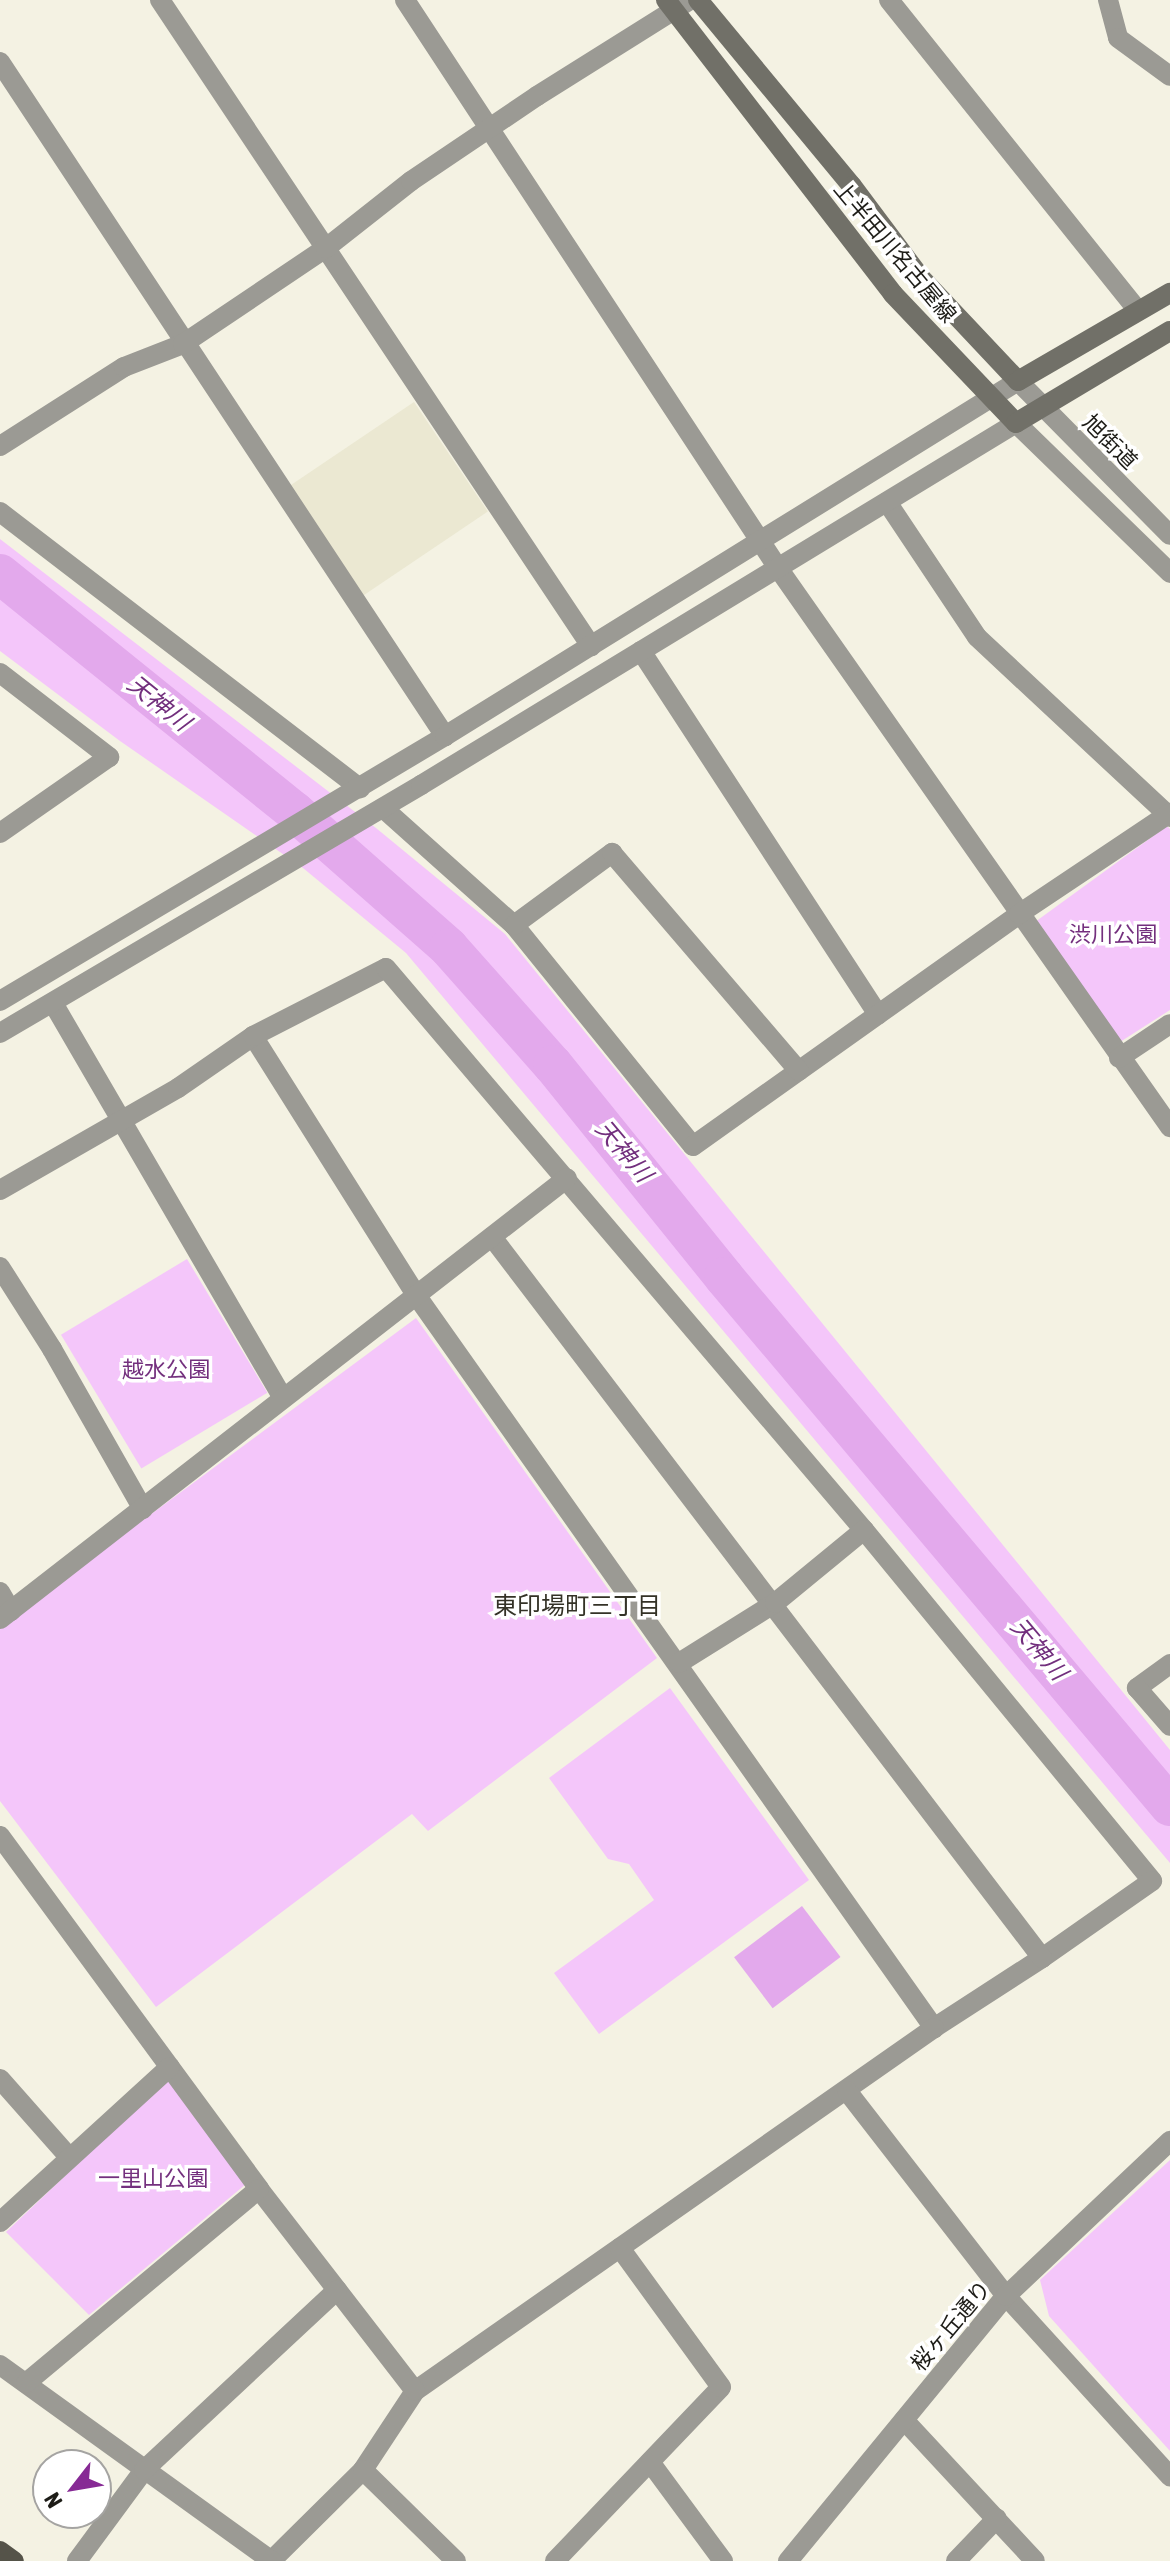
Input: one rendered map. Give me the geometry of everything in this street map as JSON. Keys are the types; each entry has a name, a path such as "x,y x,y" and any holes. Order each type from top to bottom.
{"main road":[{"name":"上半田川名古屋線","path":"698,0 842,174 920,277 1018,381"},
{"name":"上半田川名古屋線","path":"677,4 893,294 1016,423"},
{"path":"1018,381 1170,293"},
{"path":"1016,423 1170,331"},
{"path":"0,2551 14,2561"}],"street":[{"path":"160,0 591,646"},
{"path":"405,0 492,128 778,568 1170,1127"},
{"path":"889,0 1138,311"},
{"path":"1108,0 1118,38 1170,76"},
{"path":"0,446 124,367 183,344 326,248 411,181 677,4"},
{"path":"0,62 183,344 445,736"},
{"path":"0,1001 360,788 1018,381"},
{"name":"旭街道","path":"1018,381 1170,535"},
{"path":"0,1033 383,808 1016,423 1170,573"},
{"path":"383,808 514,925 693,1146 1019,914 1169,815 977,637 887,502"},
{"path":"0,512 299,738 360,788"},
{"path":"641,651 878,1015"},
{"path":"0,673 109,757 0,833"},
{"path":"514,925 612,853 799,1071"},
{"path":"0,1190 178,1088 253,1036 386,968 864,1530 1152,1881 934,2028 415,2391 363,2470 272,2561 0,2365"},
{"path":"53,1003 283,1398"},
{"path":"1119,1058 1170,1024"},
{"path":"253,1036 416,1295 679,1663 934,2028"},
{"path":"0,1592 5,1615 567,1178"},
{"path":"492,1237 775,1603 1042,1958"},
{"path":"0,1267 52,1349 143,1509"},
{"path":"679,1663 775,1603 864,1530"},
{"path":"1170,1664 1137,1688 1170,1726"},
{"path":"0,1836 259,2189 415,2391"},
{"path":"0,2222 170,2067"},
{"path":"0,2079 69,2157"},
{"path":"847,2091 1006,2296 1170,2476"},
{"name":"桜ヶ丘通り","path":"788,2561 1006,2296 1170,2141"},
{"path":"26,2383 259,2189"},
{"path":"555,2561 721,2387 620,2248"},
{"path":"77,2561 144,2470 337,2290"},
{"path":"904,2420 1035,2561"},
{"path":"650,2462 723,2561"},
{"path":"363,2470 456,2561"},
{"path":"956,2561 997,2518"}],"shaded area":[{"path":"414,402 488,511 362,596 288,487"},
{"path":"802,1906 841,1957 773,2008 734,1957"}],"green space":[{"path":"0,539 376,828 505,934 1170,1750 1170,1863 406,953 303,868 120,741 0,651"},
{"name":"渋川公園","path":"1167,826 1170,829 1170,1010 1120,1042 1035,922"},
{"name":"越水公園","path":"187,1259 267,1393 141,1468 61,1335"},
{"path":"416,1318 657,1658 428,1831 412,1814 156,2007 0,1801 0,1626"},
{"path":"670,1688 809,1880 599,2034 554,1973 654,1900 629,1864 608,1859 549,1778"},
{"name":"一里山公園","path":"167,2079 246,2184 89,2315 6,2232"},
{"path":"1170,2160 1170,2451 1049,2316 1040,2280"}],"waterway":[{"name":"天神川","path":"0,574 295,812 449,948 553,1065 724,1277 1170,1806"}],"district":[{"name":"東印場町三丁目","path":"577,1606"}]}
